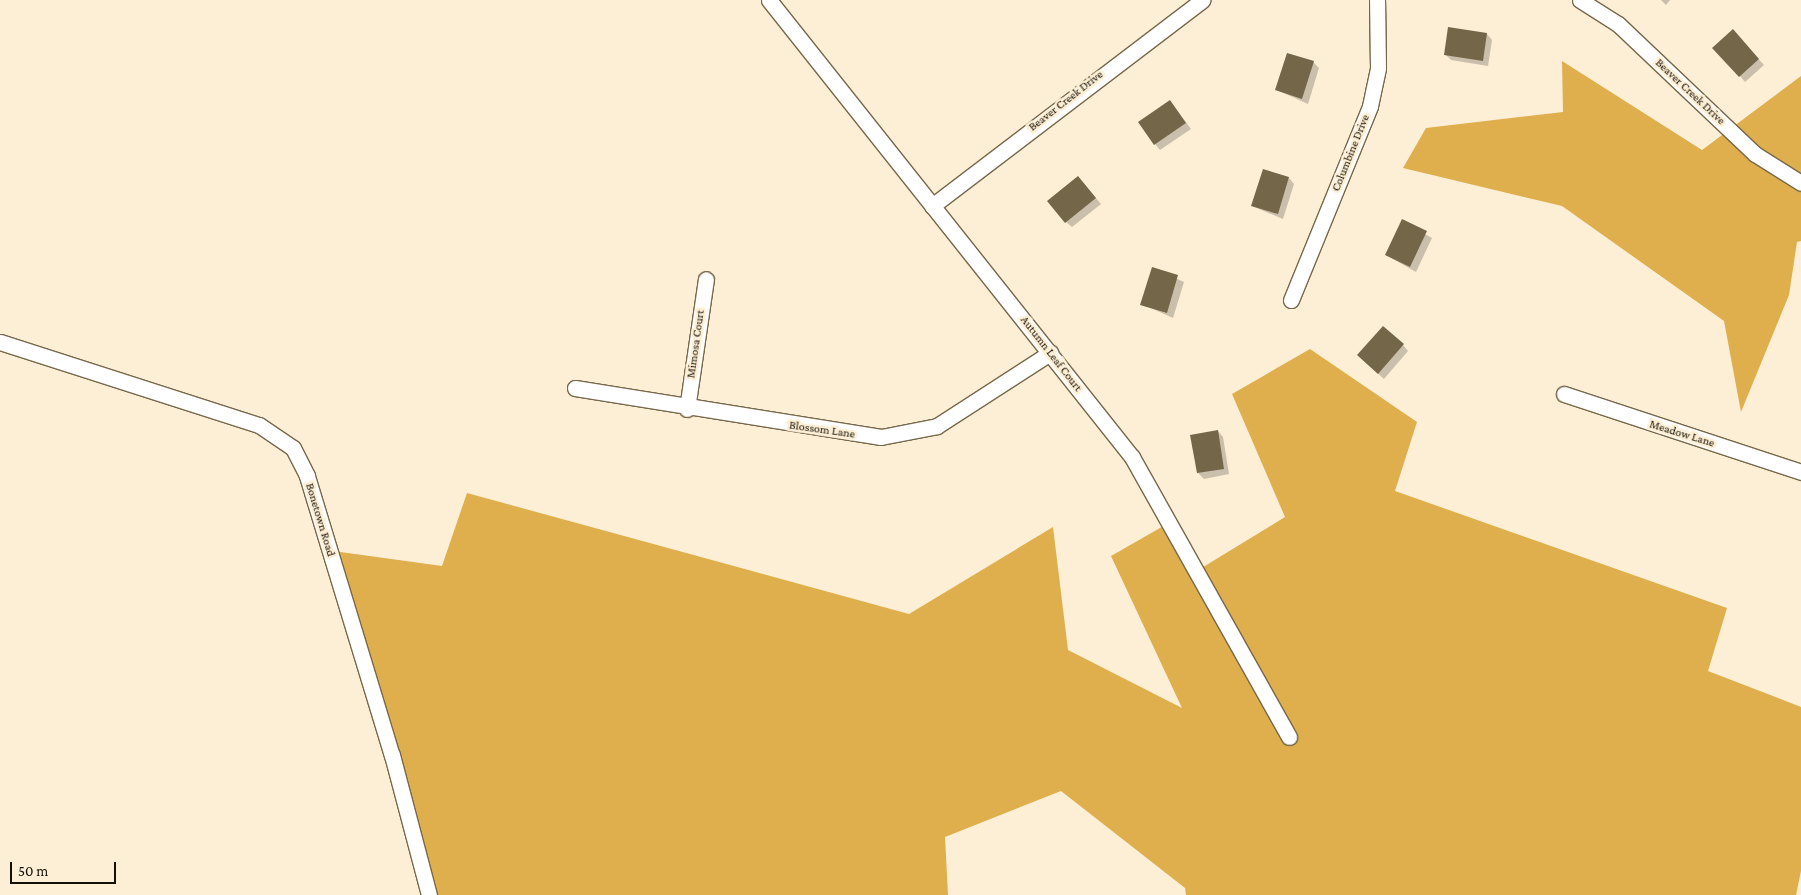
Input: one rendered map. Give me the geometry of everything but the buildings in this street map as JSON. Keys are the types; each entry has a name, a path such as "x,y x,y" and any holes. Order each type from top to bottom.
{"street":[{"name":"Autumn Leaf Court","path":"769,0 1132,457 1289,737"},
{"name":"Beaver Creek Drive","path":"932,206 1202,0"},
{"name":"Columbine Drive","path":"1291,300 1370,106 1378,68 1377,0"},
{"name":"Beaver Creek Drive","path":"1580,0 1618,24 1755,154 1801,183"},
{"name":"Mimosa Court","path":"687,409 706,279"},
{"name":"Bonetown Road","path":"0,342 259,424 293,448 307,476 386,736 429,895"},
{"name":"Blossom Lane","path":"575,388 687,409 881,437 937,426 1050,353"},
{"name":"Meadow Lane","path":"1564,394 1801,472"}],"shaded area":[{"path":"1562,61 1702,150 1801,76 1801,241 1797,242 1789,295 1741,412 1724,321 1562,206 1403,168 1426,128 1563,112"},
{"path":"1310,349 1417,422 1395,491 1727,608 1708,671 1801,707 1801,871 1796,895 1186,895 1185,888 1061,791 945,837 948,895 426,895 326,550 442,566 467,493 909,614 1053,527 1068,650 1182,708 1111,556 1167,524 1195,572 1285,517 1232,394"}]}
